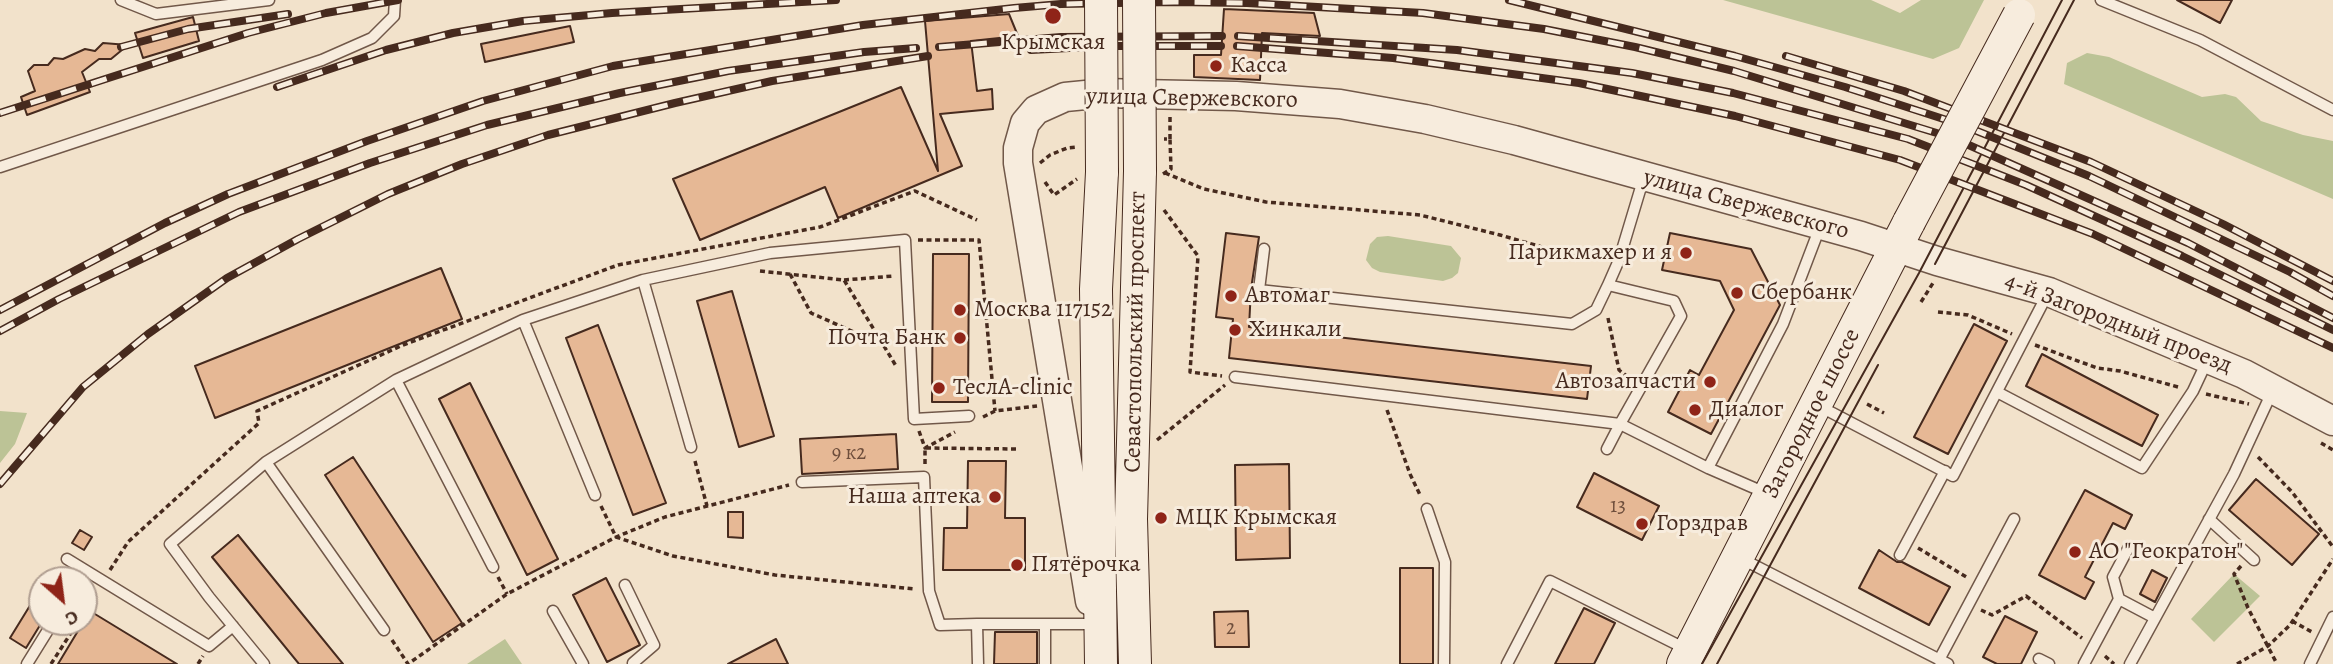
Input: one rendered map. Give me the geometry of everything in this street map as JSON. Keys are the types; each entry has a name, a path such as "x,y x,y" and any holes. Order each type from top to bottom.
{"main road":[{"name":"Севастопольский проспект","path":"1101,0 1092,174 1101,662"},
{"name":"Севастопольский проспект","path":"1135,664 1131,519 1152,172 1139,0"},
{"name":"Загородное шоссе","path":"1686,657 2022,7"}],"street":[{"name":"улица Свержевского","path":"1101,662 1018,163 1021,131 1036,110 1065,97 1106,93 1236,96 1340,104 1438,122 1514,140 1821,226 1903,234"},
{"name":"4-й Загородный проезд","path":"1903,234 2208,358 2269,399 2333,421"}],"lane":[{"path":"121,0 156,14 270,0"},
{"path":"0,167 322,60 372,38 394,16 395,0"},
{"path":"2101,0 2200,40 2333,110"},
{"path":"1264,249 1259,290 1572,324 1596,310 1619,260 1644,177"},
{"path":"1708,468 1783,324 1821,226"},
{"path":"264,664 170,544 266,462 396,380 523,320 643,279 770,253 905,240 914,419 970,416"},
{"path":"643,279 691,447"},
{"path":"1608,285 1674,301 1681,316 1608,449"},
{"path":"1816,405 1953,476 2049,292"},
{"path":"523,320 595,495"},
{"path":"1997,392 2142,468 2193,391 2208,358"},
{"path":"1235,377 1620,424 1708,468 1770,495"},
{"path":"396,380 493,567"},
{"path":"2130,664 2209,519 2269,399"},
{"path":"266,462 384,630"},
{"path":"1900,555 1945,471"},
{"path":"802,482 924,477 929,591 940,625 1094,624"},
{"path":"1427,509 1445,562 1444,664"},
{"path":"1738,556 1944,662 1969,604 2014,519"},
{"path":"2209,519 2254,560"},
{"path":"2084,664 2119,599 2113,577 2129,547"},
{"path":"67,559 73,566"},
{"path":"98,580 209,646 233,626"},
{"path":"1507,664 1550,581 1686,657"},
{"path":"625,585 654,645 632,664"},
{"path":"2119,599 2155,618"},
{"path":"553,611 583,664"},
{"path":"2310,664 2333,617"},
{"path":"977,624 978,664"},
{"path":"1045,625 1045,664"},
{"path":"27,664 44,636"}],"path":[{"path":"1170,113 1171,169"},
{"path":"1035,169 1049,155 1067,148 1084,146"},
{"path":"1152,172 1204,189 1266,202 1420,215 1577,257 1619,260"},
{"path":"1041,178 1054,195 1092,174"},
{"path":"1158,201 1198,256 1190,372 1235,377"},
{"path":"905,240 979,240 995,411"},
{"path":"749,270 844,280 907,275"},
{"path":"790,274 811,313 883,345"},
{"path":"844,280 913,395"},
{"path":"1921,302 1934,283"},
{"path":"1607,307 1619,370 1634,382"},
{"path":"1938,312 1968,314 2041,348 2097,368 2120,371 2258,406 2269,399"},
{"path":"1155,442 1235,377"},
{"path":"1381,395 1410,474 1427,509"},
{"path":"1867,404 1884,413"},
{"path":"98,589 128,542 259,423"},
{"path":"2310,436 2333,450"},
{"path":"2247,446 2292,492 2333,547"},
{"path":"691,447 707,506"},
{"path":"924,477 925,448 1016,449"},
{"path":"384,630 408,664 507,594 616,537 665,517 802,482"},
{"path":"595,495 616,537 673,556 775,575 929,591"},
{"path":"1907,542 1979,584"},
{"path":"2237,664 2268,646 2292,621 2333,559"},
{"path":"2234,574 2277,664"},
{"path":"1969,604 1992,615 2025,596 2094,646 2114,664"},
{"path":"2292,621 2307,630"},
{"path":"51,664 69,636"}],"green space":[{"path":"1723,0 1871,0 1900,13 1921,0 1984,0 1959,48 1933,59"},
{"path":"2087,53 2109,57 2202,97 2225,94 2236,97 2261,121 2303,135 2333,141 2333,199 2064,84 2067,63"},
{"path":"1388,236 1451,246 1461,258 1458,273 1443,281 1380,272 1372,268 1366,260 1370,244 1377,237"},
{"path":"0,411 27,413 15,444 0,463"},
{"path":"2234,574 2260,596 2214,642 2191,619"},
{"path":"505,639 522,664 467,664"}],"building":[{"path":"2177,0 2232,0 2220,23"},
{"path":"1224,9 1314,13 1320,36 1262,33 1260,80 1194,77 1194,55 1221,55"},
{"path":"1009,14 1018,36 971,41 977,91 992,89 993,109 940,114 962,166 838,218 825,187 700,240 673,179 901,87 938,171 925,21"},
{"path":"193,17 199,41 143,58 135,33"},
{"path":"570,26 574,42 485,62 481,44"},
{"path":"103,43 128,45 111,59 99,59 82,72 90,92 27,115 21,97 35,91 28,71 34,65 48,65 54,58 63,59 85,49 95,51"},
{"path":"1226,233 1259,237 1251,289 1249,327 1591,366 1587,399 1229,358 1233,319 1216,317"},
{"path":"1670,233 1751,249 1780,305 1711,434 1668,412 1690,370 1699,375 1734,310 1720,281 1662,270"},
{"path":"933,254 969,254 968,402 932,402"},
{"path":"441,268 462,319 215,418 195,366"},
{"path":"732,291 774,436 739,447 697,301"},
{"path":"1974,324 2007,341 1948,454 1914,437"},
{"path":"598,325 666,503 633,515 566,338"},
{"path":"2042,354 2158,415 2142,446 2026,386"},
{"path":"470,383 558,559 527,575 439,399"},
{"path":"896,434 898,469 802,474 800,439"},
{"path":"353,457 462,623 433,642 325,475"},
{"path":"968,461 1006,461 1005,518 1025,518 1025,570 943,570 944,528 967,528"},
{"path":"1289,464 1290,558 1236,560 1235,465"},
{"path":"1594,473 1659,506 1642,540 1577,507"},
{"path":"2256,479 2319,534 2292,565 2229,510"},
{"name":"АО \"Геократон\"","path":"2085,490 2132,515 2125,529 2113,523 2085,577 2094,582 2085,599 2039,575"},
{"path":"728,512 743,512 743,538 728,537"},
{"path":"80,530 92,537 84,550 72,543"},
{"path":"238,535 343,664 299,664 212,557"},
{"path":"1879,550 1897,562 1902,562 1950,587 1929,625 1859,588"},
{"path":"1400,568 1433,568 1433,664 1400,664"},
{"path":"2152,570 2167,578 2155,602 2140,594"},
{"path":"606,578 640,645 607,662 573,595"},
{"path":"1584,608 1615,623 1594,664 1555,664"},
{"path":"28,609 28,636 33,636 26,648 10,638"},
{"path":"1248,611 1249,647 1215,647 1214,612"},
{"path":"98,616 177,664 58,664 75,636 98,636"},
{"path":"2005,616 2037,632 2021,664 1997,664 1983,657"},
{"path":"995,632 1037,632 1037,664 994,664"},
{"path":"776,639 788,664 728,664"}],"tram line":[{"path":"1702,664 1919,273 2062,0"},
{"path":"1935,264 2074,0"},
{"path":"1717,664 1878,365"}],"railway":[{"path":"0,113 248,33 326,13 398,0"},
{"path":"277,87 386,50 453,33 523,21 836,0"},
{"path":"1509,0 1735,56 1845,87 1962,125 2089,176 2290,272 2333,296"},
{"path":"0,310 165,223 228,194 367,141 483,101 613,66 863,25 1061,4 1174,2 1247,3 1423,13 1544,29 1734,71 1953,138 2188,243 2333,318"},
{"path":"121,47 188,29 288,14"},
{"path":"939,47 1061,37 1222,36"},
{"path":"1238,36 1457,50 1632,73 1733,93 1908,139 2026,185 2182,256 2333,330"},
{"path":"1031,50 1107,46 1221,46"},
{"path":"1237,46 1393,58 1579,83 1735,116 1900,160 2093,234 2333,348"},
{"path":"0,331 59,299 239,212 370,163 487,125 620,93 728,71 864,52 916,48"},
{"path":"0,484 83,387 148,334 227,278 388,194 462,164 548,135 772,81 928,56"},
{"path":"1786,56 1904,91 2091,162 2223,224 2333,281"}],"place":[{"name":"Крымская","path":"1053,16"},
{"name":"Касса","path":"1216,66"},
{"name":"Парикмахер и я","path":"1686,253"},
{"name":"Сбербанк","path":"1737,293"},
{"name":"Автомаг","path":"1231,296"},
{"name":"Москва 117152","path":"960,310"},
{"name":"Хинкали","path":"1235,330"},
{"name":"Почта Банк","path":"960,338"},
{"name":"Автозапчасти","path":"1710,382"},
{"name":"ТеслА-clinic","path":"939,388"},
{"name":"Диалог","path":"1695,410"},
{"name":"Наша аптека","path":"995,497"},
{"name":"МЦК Крымская","path":"1161,518"},
{"name":"Горздрав","path":"1642,524"},
{"name":"АО \"Геократон\"","path":"2075,552"},
{"name":"Пятёрочка","path":"1017,565"}]}
